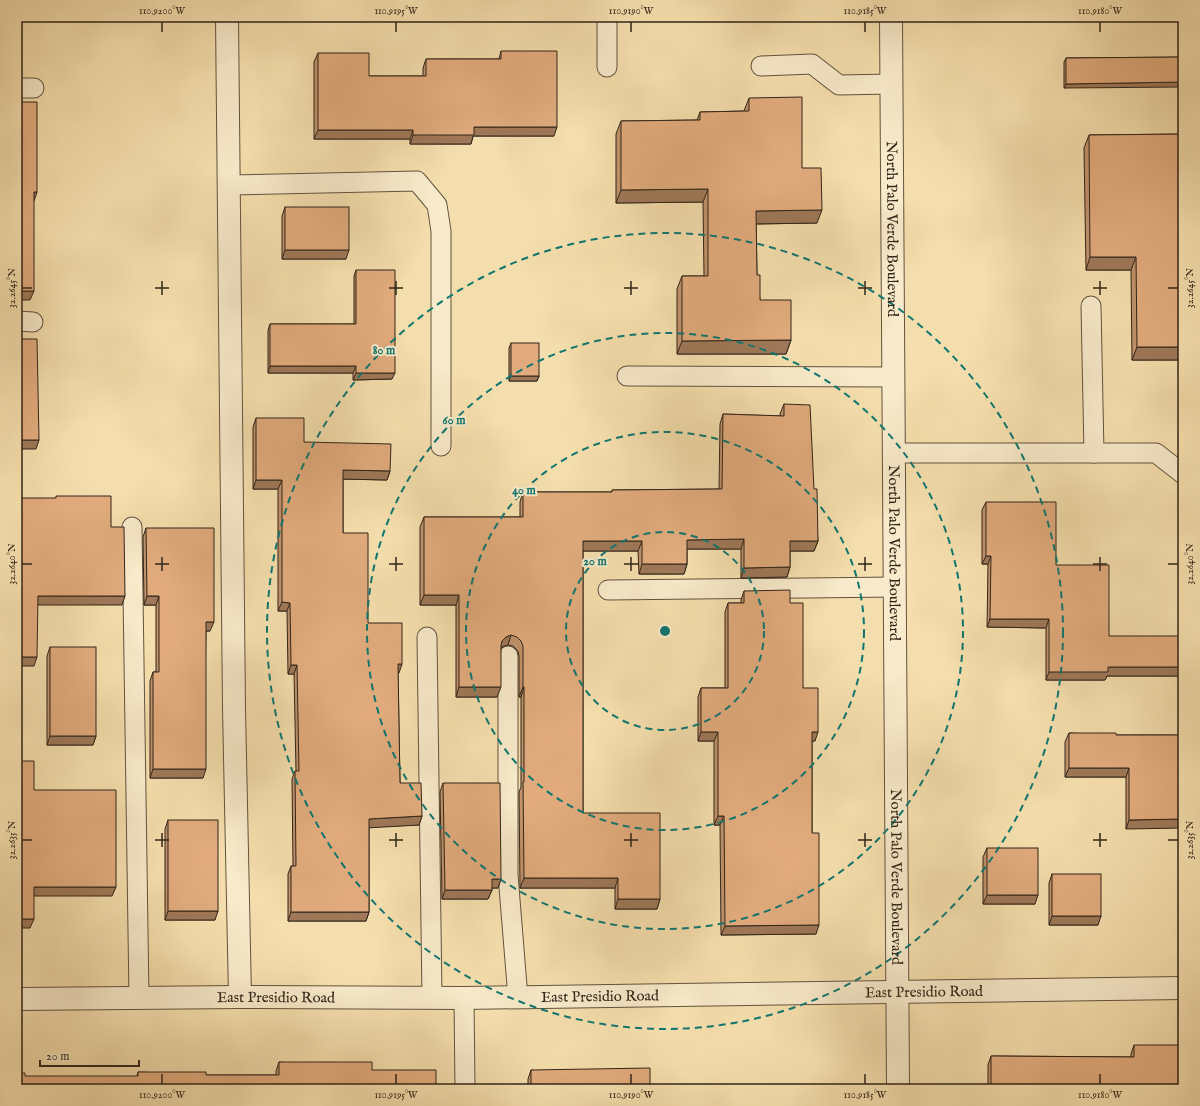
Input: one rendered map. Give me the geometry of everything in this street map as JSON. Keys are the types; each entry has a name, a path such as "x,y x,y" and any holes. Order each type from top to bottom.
{"street":[{"path":"227,17 234,708 240,997"},
{"name":"North Palo Verde Boulevard","path":"891,17 898,1089"},
{"name":"East Presidio Road","path":"17,999 240,997 518,998 1183,988"}],"lane":[{"path":"607,17 607,67"},
{"path":"761,66 812,64 839,85 892,84"},
{"path":"229,185 417,181 437,205 441,231 442,446"},
{"path":"1091,306 1094,453"},
{"path":"627,376 893,377"},
{"path":"894,453 1156,453 1183,474"},
{"path":"132,527 139,998"},
{"path":"608,590 895,587"},
{"path":"427,636 432,998"},
{"path":"508,656 508,875 518,998"},
{"path":"464,998 465,1089"}],"building":[{"path":"501,51 557,51 557,127 474,127 474,135 413,135 413,130 318,130 318,53 369,53 369,76 426,76 426,59 501,59"},
{"path":"1183,57 1183,82 1066,84 1066,58"},
{"path":"802,97 802,168 821,168 822,210 756,211 757,275 760,275 760,300 791,300 791,340 682,341 682,276 708,276 708,189 621,190 621,121 700,120 700,112 749,111 749,98"},
{"path":"17,102 37,102 37,192 34,192 34,291 17,291"},
{"path":"1183,134 1183,347 1137,347 1136,257 1090,257 1089,135"},
{"path":"285,207 349,207 349,250 285,250"},
{"path":"356,270 395,270 395,373 356,373 356,366 270,366 270,324 356,324"},
{"path":"17,339 37,339 39,440 17,440"},
{"path":"511,343 539,343 539,376 511,376"},
{"path":"784,404 810,405 814,489 817,489 818,541 790,541 790,567 744,568 744,539 687,540 687,564 642,564 642,541 583,541 583,813 660,813 660,899 618,899 618,878 524,878 523,646 517,637 511,635 502,641 501,687 459,687 459,595 424,595 424,517 523,517 523,492 612,492 612,490 722,489 723,414 784,416"},
{"path":"256,418 304,418 304,442 391,444 390,471 343,470 343,533 368,533 368,623 402,623 402,664 398,664 400,783 421,783 422,816 369,819 369,912 291,912 291,866 296,866 295,771 299,771 297,665 291,665 290,603 282,602 282,480 256,480"},
{"path":"56,496 111,496 111,527 124,527 125,596 38,596 37,657 17,657 17,498 56,498"},
{"path":"986,502 1056,502 1056,565 1109,565 1109,636 1183,636 1183,667 1108,667 1108,672 1049,672 1049,619 990,619 991,556 986,556"},
{"path":"146,528 214,528 214,622 206,622 206,769 153,769 153,672 159,672 159,596 147,596"},
{"path":"790,590 790,603 803,603 803,688 818,688 818,732 812,732 812,833 819,833 819,925 725,926 724,816 718,816 718,732 701,732 701,688 728,688 728,603 744,603 744,591"},
{"path":"50,647 96,647 96,736 50,736"},
{"path":"1069,733 1183,735 1183,819 1129,820 1129,768 1069,768"},
{"path":"17,761 34,761 34,790 116,790 116,887 34,887 34,919 17,919"},
{"path":"443,783 500,783 501,879 492,879 492,890 445,890"},
{"path":"168,820 218,820 218,911 168,911"},
{"path":"987,848 1038,848 1038,895 987,895"},
{"path":"1052,874 1101,874 1101,916 1052,916"},
{"path":"1134,1045 1183,1045 1183,1089 991,1089 991,1056 1134,1057"},
{"path":"279,1062 372,1062 372,1070 436,1070 436,1089 17,1089 17,1073 25,1073 25,1076 138,1076 138,1072 206,1072 206,1075 279,1075"},
{"path":"650,1068 650,1089 531,1089 531,1070"}]}
